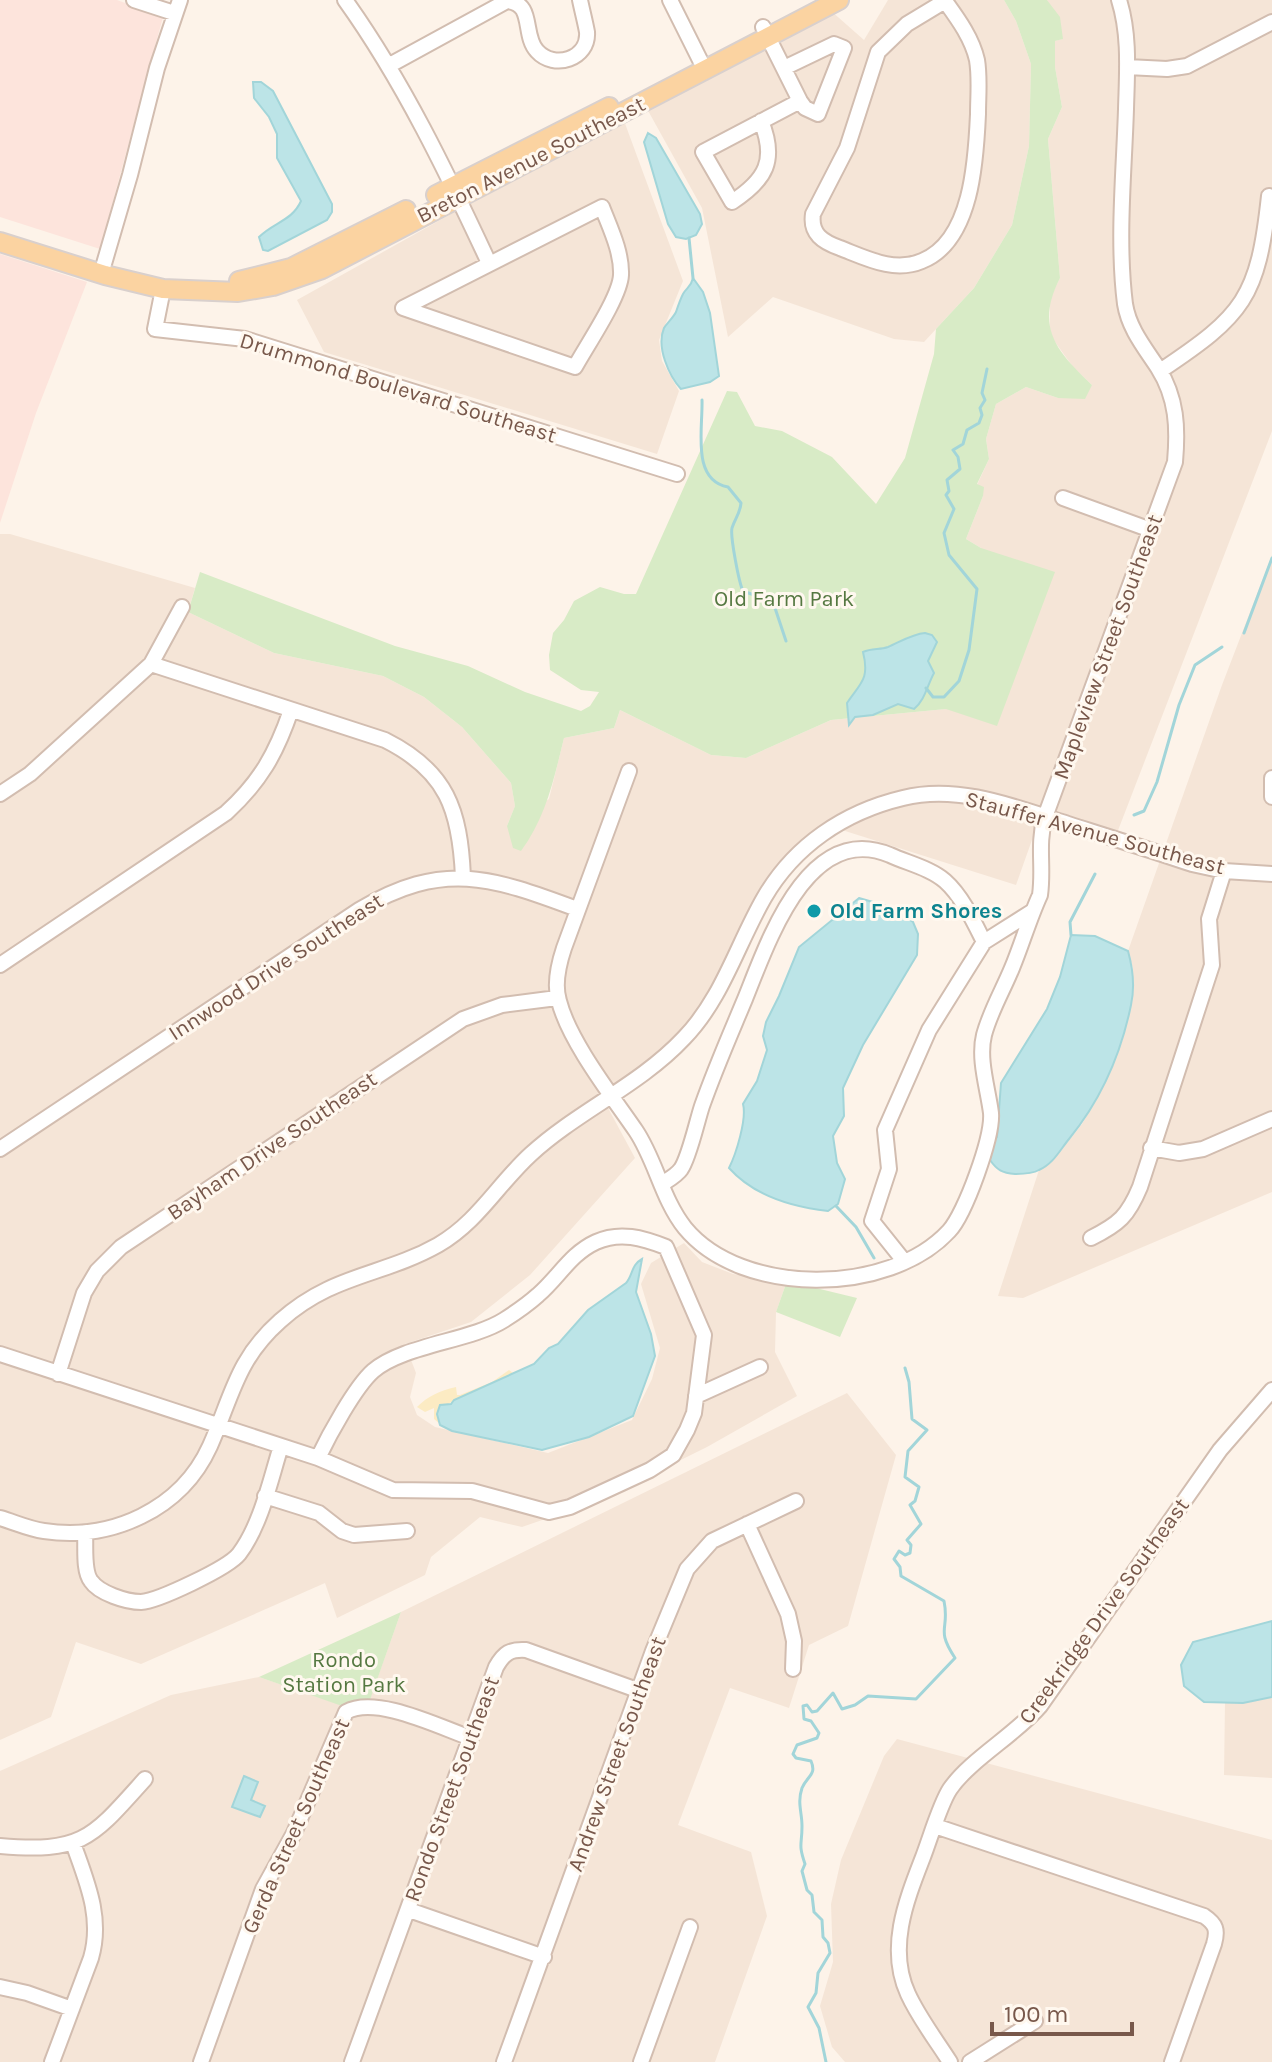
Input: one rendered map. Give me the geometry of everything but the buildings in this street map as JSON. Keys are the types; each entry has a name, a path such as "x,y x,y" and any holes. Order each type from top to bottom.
{"main road":[{"name":"Breton Avenue Southeast","path":"765,32 814,0"},
{"name":"Breton Avenue Southeast","path":"0,242 101,274 163,289 214,290 291,268 456,192 765,32 839,0"}],"street":[{"path":"101,274 177,6 134,0"},
{"path":"345,0 388,66 456,192 489,263"},
{"path":"388,66 507,1 520,4 524,9 531,41 540,54 555,60 574,57 582,51 587,41 580,0"},
{"path":"670,0 703,65"},
{"path":"945,0 964,27 976,57 979,78 975,160 970,193 952,235 935,254 921,262 896,266 883,264 825,243 816,234 813,214 847,148 878,52 907,24 945,0"},
{"name":"Mapleview Street Southeast","path":"683,1226 720,1258 754,1272 815,1280 849,1278 881,1271 935,1244 957,1222 967,1200 990,1133 983,1037 1040,895 1043,873 1040,834 1175,462 1176,411 1160,371 1138,340 1125,306 1122,243 1127,67 1126,23 1119,0"},
{"path":"1127,67 1167,69 1187,66 1272,22"},
{"path":"765,32 800,101 805,108 818,114 844,48 834,44 784,68"},
{"path":"761,121 770,143 769,158 763,174 751,190 732,202 703,152 761,121 800,101"},
{"path":"1160,371 1221,328 1247,294 1261,256 1269,196"},
{"path":"602,207 620,259 621,278 615,295 575,367 403,308 489,263 602,207"},
{"name":"Drummond Boulevard Southeast","path":"163,289 155,329 245,339 677,474"},
{"path":"1063,498 1151,530"},
{"path":"0,794 30,774 151,664 182,607"},
{"path":"151,664 385,740 414,757 445,790 453,809 461,839 463,877"},
{"path":"0,965 226,813 249,793 268,766 291,710"},
{"path":"629,771 560,959 557,998 577,1044 642,1141 683,1226 666,1247"},
{"path":"1272,778 1272,797"},
{"name":"Stauffer Avenue Southeast","path":"0,1518 42,1531 85,1534 134,1520 164,1504 197,1469 232,1385 249,1356 271,1329 289,1312 329,1287 418,1256 449,1239 475,1218 531,1154 665,1058 708,1009 763,899 786,865 837,823 905,797 936,793 981,797 1192,864 1224,871 1272,874"},
{"path":"662,1184 681,1170 719,1057 770,936 804,882 827,859 849,849 873,848 928,871 945,881 970,914 984,942"},
{"path":"1091,1238 1111,1228 1132,1207 1212,965 1209,919 1224,871"},
{"name":"Innwood Drive Southeast","path":"1,1145 370,903 411,884 463,877 515,887 577,909"},
{"path":"904,1261 872,1221 889,1169 885,1130 929,1030 984,942 1033,911"},
{"name":"Bayham Drive Southeast","path":"58,1374 84,1293 97,1271 121,1247 463,1019 502,1005 557,998"},
{"path":"1151,1148 1179,1153 1203,1149 1272,1119"},
{"path":"0,1354 318,1458 393,1490 472,1491 549,1512 570,1507 618,1485 673,1455 694,1413 704,1335 666,1247 642,1238 619,1236 597,1241 574,1255 539,1295 501,1323 419,1350 373,1371 333,1429 318,1458"},
{"path":"696,1396 760,1367"},
{"name":"Creekridge Drive Southeast","path":"950,2062 910,1998 900,1960 902,1916 950,1789 1018,1730 1040,1706 1220,1450 1272,1390"},
{"path":"85,1534 88,1579 106,1593 137,1602 146,1601 221,1568 231,1561 250,1536 281,1446"},
{"path":"265,1496 319,1513 342,1531 354,1535 407,1531"},
{"name":"Andrew Street Southeast","path":"504,2062 687,1569 712,1541 796,1501"},
{"path":"747,1524 788,1614 794,1641 793,1669"},
{"name":"Rondo Street Southeast","path":"352,2062 496,1667 504,1654 514,1649 526,1650 640,1691"},
{"name":"Gerda Street Southeast","path":"201,2062 263,1889 297,1827 346,1712 356,1706 393,1710 471,1738"},
{"path":"0,1846 40,1849 73,1843 110,1818 145,1779"},
{"path":"935,1826 1204,1916 1215,1926 1214,1944 1172,2062"},
{"path":"52,2062 91,1958 96,1925 93,1900 73,1843"},
{"path":"409,1910 544,1957"},
{"path":"641,2062 690,1927"},
{"path":"0,1987 72,2009"},
{"path":"970,2062 1035,2021"}],"shaded area":[{"path":"0,0 117,0 163,17 100,249 0,217"},
{"path":"888,0 1004,0 1016,21 1031,64 1029,146 1012,225 974,288 924,342 894,339 773,297 728,337 702,208 646,107 830,10 864,40"},
{"path":"1047,0 1272,0 1272,431 1117,833 1044,806 1016,885 823,824 797,844 757,895 718,976 696,1013 666,1048 601,1095 635,1158 530,1275 471,1322 405,1344 416,1373 410,1397 417,1415 435,1427 548,1453 632,1420 652,1379 660,1348 641,1284 651,1263 684,1243 702,1262 733,1274 787,1281 776,1312 775,1352 797,1396 707,1447 600,1500 522,1527 480,1517 431,1557 425,1575 337,1618 325,1583 141,1664 76,1642 51,1717 0,1740 0,534 10,534 195,588 188,612 274,653 383,676 424,697 462,727 511,783 515,806 507,826 549,799 564,738 614,728 620,710 711,755 746,758 831,720 946,709 981,548 966,539 983,496 977,485 989,459 986,439 996,404 1026,387 1058,398 1092,385 1073,367 1050,335 1050,298 1060,278 1048,139 1062,107 1055,67 1055,41 1062,39"},
{"path":"623,118 683,281 659,340 662,361 679,391 657,454 324,352 297,300"},
{"path":"0,254 87,282 36,413 0,523"},
{"path":"1272,555 1272,1192 1023,1298 998,1296 1039,1170 1055,1158 1082,1124 1098,1097 1122,1042 1132,1003 1133,969 1128,951 1222,685"},
{"path":"847,1393 896,1455 848,1626 809,1645 789,1708 730,1688 678,1825 751,1852 767,1916 715,2062 0,2062 0,1771 171,1695 259,1677 365,1713 401,1612"},
{"path":"1272,1697 1272,1778 1224,1775 1225,1702 1243,1703"},
{"path":"897,1739 1272,1840 1272,2062 845,2062 832,2047 820,2006 833,1962 831,1904 841,1860 884,1756"}],"green space":[{"name":"Old Farm Park","path":"1004,0 1047,0 1060,17 1063,39 1055,41 1055,67 1062,107 1048,139 1060,278 1049,311 1050,324 1059,349 1092,385 1085,399 1058,398 1026,387 996,404 986,439 989,459 977,484 984,487 983,496 966,539 981,548 1055,572 997,726 946,709 831,720 746,758 711,755 620,710 614,728 564,738 543,811 521,851 513,848 507,826 515,806 511,783 462,727 424,697 383,676 274,653 188,612 200,572 395,646 468,666 525,692 581,711 590,706 599,692 581,690 550,670 553,633 574,601 600,587 636,594 727,391 737,392 755,426 782,431 832,457 876,504 905,458 934,354 936,329 974,288 1012,225 1029,146 1031,64 1016,21"},
{"path":"787,1281 857,1298 840,1337 776,1312"},
{"name":"Rondo Station Park","path":"401,1612 365,1714 259,1677"}],"sand":[{"path":"509,1370 513,1373 454,1400 437,1412 440,1424 434,1419 434,1408 425,1412 417,1407 439,1392 456,1387 457,1395 460,1395 492,1382"}],"water":[{"path":"253,82 261,82 273,91 332,204 327,220 268,251 263,250 259,237 293,213 301,201 277,158 277,134 269,117 254,98"},
{"path":"648,133 656,138 700,214 702,224 696,235 686,239 676,237 668,224 644,142"},
{"path":"693,278 703,292 710,313 719,376 710,382 681,389 665,361 662,336"},
{"path":"925,633 932,635 937,642 928,661 934,673 918,705 914,709 898,704 873,715 855,717 849,725 847,703 864,675 863,652 888,647"},
{"path":"859,898 890,907 913,922 918,934 917,955 863,1045 843,1088 844,1116 833,1136 837,1163 845,1179 838,1204 828,1211 801,1207 762,1193 729,1168 738,1146 743,1104 757,1081 767,1050 763,1036 766,1022 799,947"},
{"path":"1071,935 1095,936 1128,951 1133,985 1127,1023 1100,1093 1056,1156 1033,1172 1007,1173 990,1160 992,1144 997,1137 1001,1083 1047,1009 1060,977"},
{"path":"642,1259 636,1292 651,1334 655,1356 633,1416 589,1437 542,1450 452,1431 440,1425 437,1414 440,1405 451,1404 534,1364 549,1348 558,1344 588,1310 626,1283"},
{"path":"1272,1621 1272,1697 1243,1703 1204,1702 1184,1686 1181,1665 1193,1642"},
{"path":"244,1776 258,1782 251,1800 265,1806 260,1817 232,1807"}],"waterway":[{"path":"689,238 693,278"},
{"path":"926,688 933,697 944,697 959,681 969,650 977,589 949,555 944,533 954,509 946,495 949,491 947,480 960,469 953,450 963,444 967,430 979,423 982,415 980,408 985,400 982,393 987,369"},
{"path":"702,400 702,452 708,475 728,487 741,503 732,528 741,586 743,591 773,602 786,641"},
{"path":"1244,633 1272,558"},
{"path":"1134,815 1144,811 1157,782 1179,705 1195,665 1222,647"},
{"path":"1071,935 1070,922 1095,874"},
{"path":"836,1206 856,1227 874,1258"},
{"path":"826,2062 819,2028 808,2007 816,1993 818,1973 830,1953 823,1937 822,1920 814,1912 812,1895 807,1890 802,1871 805,1864 801,1848 800,1798 813,1766 811,1761 796,1758 793,1754 797,1745 817,1738 819,1733 811,1721 804,1719 803,1706 807,1705 812,1712 817,1711 833,1693 842,1709 868,1696 916,1699 955,1658 944,1634 944,1601 901,1576 900,1567 894,1559 899,1551 905,1555 910,1553 911,1545 907,1540 921,1524 910,1505 915,1501 919,1487 905,1477 908,1451 927,1430 912,1419 905,1368"}],"place":[{"name":"Old Farm Shores","path":"814,911"}]}
